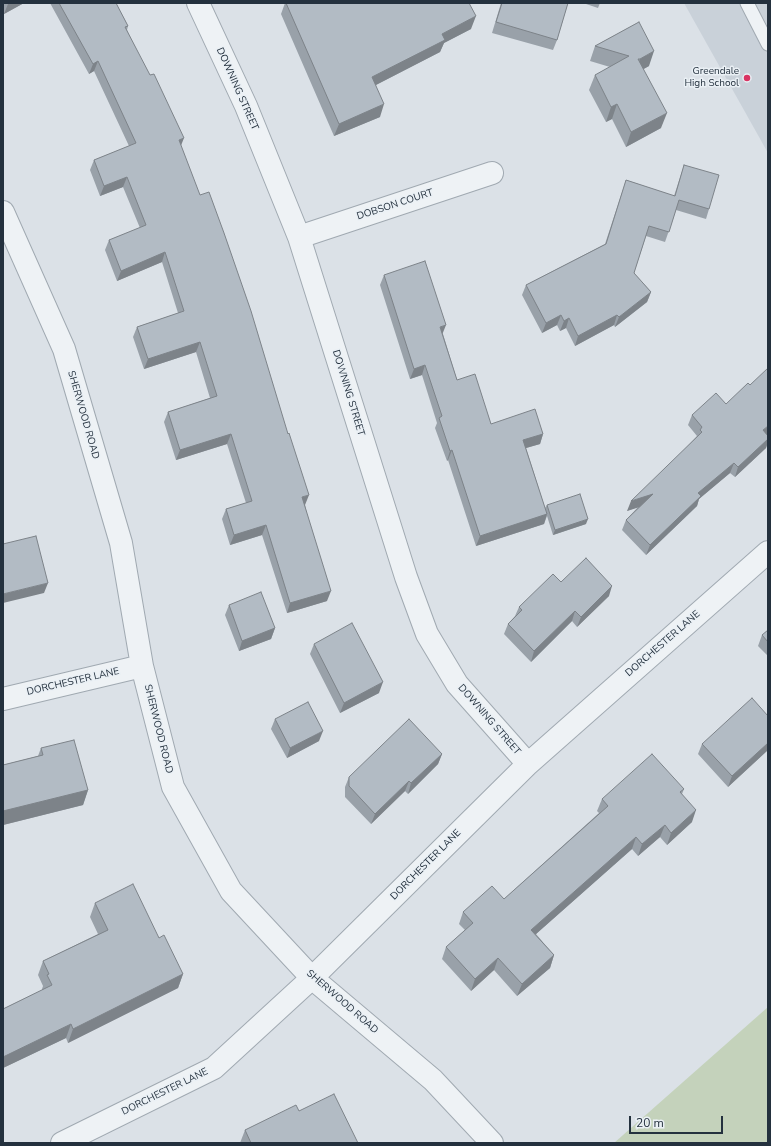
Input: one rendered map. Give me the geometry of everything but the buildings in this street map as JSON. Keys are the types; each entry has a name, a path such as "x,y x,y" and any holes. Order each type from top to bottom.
{"street":[{"name":"DOWNING STREET","path":"198,3 246,106 299,237 406,577 427,634 457,684 528,764"},
{"name":"DOBSON COURT","path":"299,237 492,173"},
{"name":"SHERWOOD ROAD","path":"3,212 64,349 121,543 142,666 173,787 231,891 312,978 433,1080 492,1143"},
{"name":"DORCHESTER LANE","path":"62,1143 214,1068 312,978 528,764 768,552"},
{"name":"DORCHESTER LANE","path":"3,698 142,666"}],"lane":[{"path":"747,3 768,44"}],"shaded area":[{"name":"Greendale High School","path":"684,3 768,3 768,153"}],"green space":[{"path":"768,1007 768,1143 614,1143"}],"place":[{"name":"Greendale High School","path":"747,78"}]}
